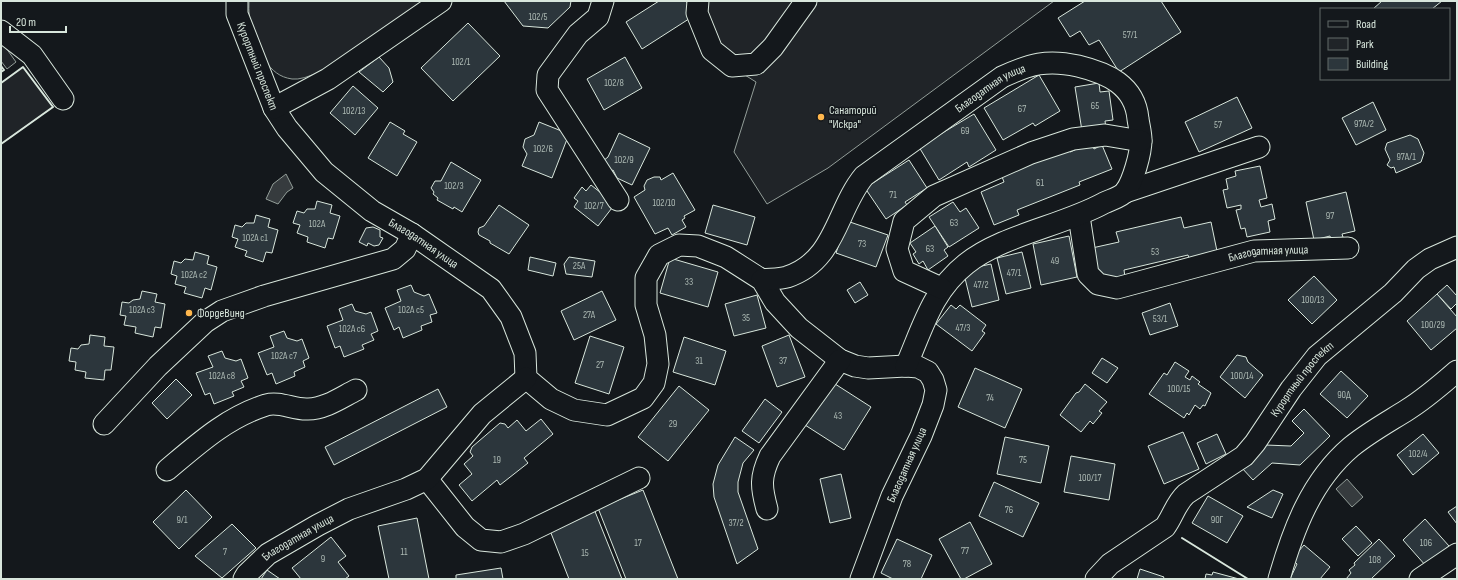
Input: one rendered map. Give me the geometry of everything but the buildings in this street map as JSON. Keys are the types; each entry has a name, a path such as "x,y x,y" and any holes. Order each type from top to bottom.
{"street":[{"name":"Курортный проспект","path":"237,1 237,14 274,108 287,128"},
{"path":"274,108 328,80 441,1"},
{"path":"603,1 598,17 578,34 548,75 547,90 618,200"},
{"path":"698,1 697,13 712,50 732,66 756,64 773,47 806,1"},
{"path":"1,30 32,55 63,99"},
{"name":"Благодатная улица","path":"762,280 787,277 813,262 826,247 854,188 864,176 1002,77 1040,63 1060,62 1099,71 1114,79 1129,92 1138,115 1141,141 1134,172 1125,192"},
{"name":"Благодатная улица","path":"287,128 324,172 372,211 412,234 491,289 512,317 525,353 526,378 550,400 574,410 607,415 627,407 643,398 654,383 658,364 655,335 646,305 646,278 659,255 679,246 698,246 726,257 762,280 775,302 798,328 840,360 855,366 868,368 906,366 918,367 928,372 934,380 936,390 933,406 921,436 892,496 862,579"},
{"path":"941,288 904,271 897,250 904,221 934,196 1031,153 1073,139 1104,135 1141,141"},
{"path":"906,366 932,304 941,288 965,264 980,254 1022,236 1079,216 1125,192 1259,147"},
{"name":"Благодатная улица","path":"1079,216 1088,274 1098,284 1117,288 1254,250 1348,248"},
{"path":"104,424 158,366 205,322 222,311 264,296 393,259 405,249 412,234"},
{"name":"Курортный проспект","path":"1096,579 1110,564 1165,527 1170,520 1179,500 1186,494 1244,456 1255,443 1290,389 1317,356 1392,293 1416,269 1430,259 1457,247"},
{"path":"766,509 761,487 762,472 770,456 840,360"},
{"path":"1279,579 1285,557 1308,500 1328,470 1351,447 1439,388 1457,371"},
{"name":"Благодатная улица","path":"244,579 247,574 268,554 318,524 349,510 406,489 427,479 482,414 526,378"},
{"path":"167,470 219,426 266,405 278,404 308,409 321,407 356,390"},
{"path":"427,479 465,527 481,540 501,542 524,534 639,478"},
{"path":"1420,579 1457,554"}],"green space":[{"path":"249,1 429,1 341,61 322,71 305,77 292,79 283,77 271,68 257,48 250,25"},
{"name":"Санаторий \"Искра\"","path":"697,1 1054,1 828,168 767,204 734,152 756,82 710,53"},
{"path":"1,41 16,62 7,69 1,61"},
{"path":"23,67 53,107 1,144 1,83"}],"shaded area":[{"path":"286,174 293,188 287,192 278,204 266,199 273,184"},
{"path":"1347,479 1363,497 1352,507 1336,489"}],"wall":[{"path":"1,66 4,70 1,72"},
{"path":"1,83 23,67 53,107 1,144"},
{"path":"1182,538 1248,579"}],"place":[{"name":"Санаторий \"Искра\"","path":"821,117"},
{"name":"ФордеВинд","path":"189,313"}]}
